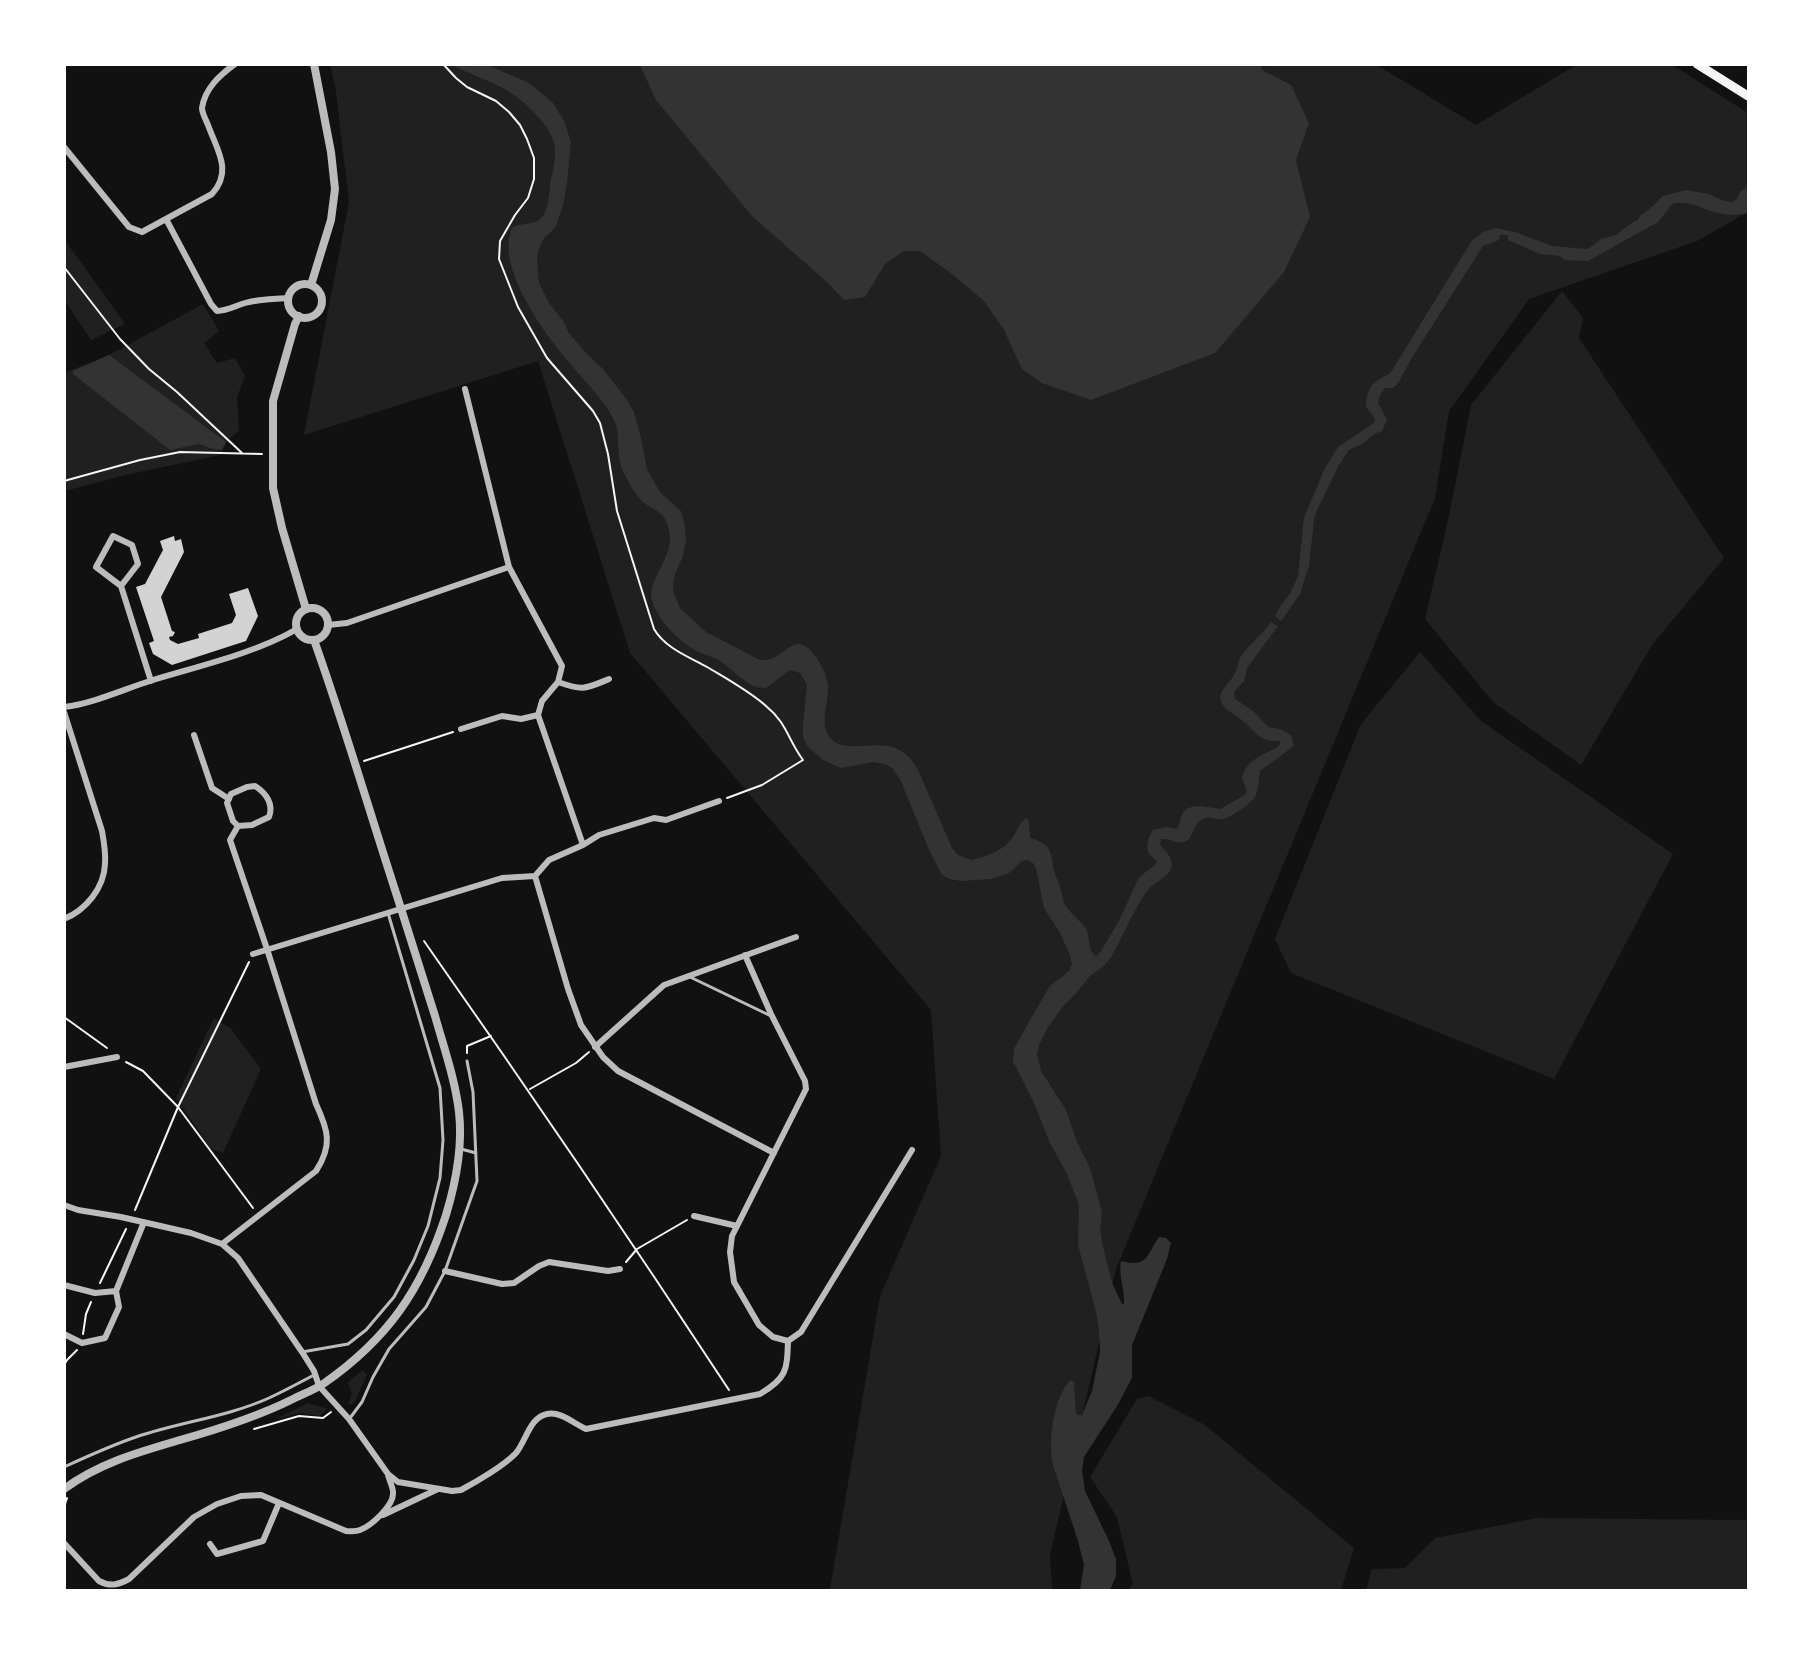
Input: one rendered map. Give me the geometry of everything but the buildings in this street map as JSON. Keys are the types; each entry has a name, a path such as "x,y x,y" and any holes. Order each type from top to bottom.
{"main road":[{"path":"1697,64 1749,96"}],"street":[{"path":"64,147 129,227 141,232 212,194 219,186 223,178 224,167 202,110 207,91 219,77 236,64"},
{"path":"311,285 331,220 335,189 314,64"},
{"path":"166,219 211,304 217,311 225,311 256,300 289,298"},
{"path":"304,284 311,285 318,289 322,304 319,311 312,316 299,316 290,307 289,298 292,290 304,284"},
{"path":"299,316 273,401 272,454 273,488 282,528 306,609"},
{"path":"465,389 509,567 562,666 558,682 542,700 538,715 583,845"},
{"path":"121,586 138,564 132,545 113,536 96,567 121,586 151,681"},
{"path":"328,625 347,622 509,567"},
{"path":"306,609 317,609 324,612 328,625 326,632 314,640 301,635 296,621 306,609"},
{"path":"64,707 108,697 151,681 276,642 297,629"},
{"path":"64,1489 96,1469 119,1459 236,1424 271,1410 319,1386 360,1357 388,1326 428,1266 453,1194 460,1149 459,1114 452,1073 314,640"},
{"path":"558,682 584,689 609,679"},
{"path":"64,712 102,831 105,867 98,889 86,906 64,919"},
{"path":"461,729 502,716 521,719 538,715"},
{"path":"195,735 212,788 229,799"},
{"path":"255,786 263,791 269,800 272,810 269,818 252,825 238,826 233,821 227,803 231,794 255,786"},
{"path":"253,954 502,878 535,876 549,860 583,845 599,834 654,818 666,820 719,801"},
{"path":"222,1244 316,1171 324,1159 328,1137 230,840 238,826"},
{"path":"535,876 581,1025 603,1057 618,1071 774,1153"},
{"path":"595,1047 664,986 796,937"},
{"path":"745,955 772,1017 805,1081 804,1094 732,1236 730,1252 734,1282 759,1325 773,1337 789,1341"},
{"path":"64,1067 117,1057"},
{"path":"789,1341 801,1332 912,1150"},
{"path":"64,1205 78,1210 191,1233 222,1244 238,1258 302,1352 319,1386 349,1419 388,1474 398,1482 452,1491 461,1490 508,1460 520,1447 533,1424 546,1414 562,1415 586,1429 760,1394 778,1381 788,1368 789,1341"},
{"path":"694,1216 737,1226"},
{"path":"64,1334 82,1343 105,1338 119,1307 116,1291 144,1222"},
{"path":"445,1271 502,1284 514,1283 549,1262 608,1271 620,1269"},
{"path":"64,1285 95,1293 116,1291"},
{"path":"64,1544 99,1581 116,1585 129,1579 194,1517 217,1504 241,1496 261,1495 345,1531 354,1532 363,1529 390,1503 393,1495 388,1474"},
{"path":"379,1516 438,1489"},
{"path":"210,1544 217,1554 263,1541 279,1503"}],"lane":[{"path":"302,1352 348,1344 366,1330 394,1297 414,1260 428,1226 440,1178 443,1140 440,1088 388,913"},
{"path":"689,976 772,1017"},
{"path":"349,1419 362,1402 389,1349 426,1307 445,1271 477,1181 473,1092 467,1061"},
{"path":"460,1149 476,1153"},
{"path":"64,1467 135,1437 268,1399 315,1374"}],"path":[{"path":"443,64 467,87 496,101 509,111 527,139 534,158 534,179 528,198 500,241 499,259 518,307 547,358 593,411 600,423 608,454 617,511 654,629 662,640 682,654 765,704 780,719 803,760 762,785 719,801"},
{"path":"64,267 120,339 149,369 242,453"},
{"path":"64,481 140,460 180,453 272,454"},
{"path":"354,764 461,729"},
{"path":"422,938 529,1090 736,1400"},
{"path":"64,1365 82,1343 86,1314 95,1293 131,1219 178,1107 253,954"},
{"path":"64,1017 117,1057 143,1071 178,1107 258,1216"},
{"path":"467,1061 467,1046 491,1036"},
{"path":"529,1090 576,1063 595,1047"},
{"path":"620,1269 637,1249 694,1216"}],"shaded area":[{"path":"1671,64 1748,113 1748,212 1697,241 1529,299 1449,411 1435,498 1116,1269 1050,1555 1052,1590 830,1589 880,1296 941,1156 931,1010 630,653 538,361 304,435 349,202 335,85 330,65 1377,65 1476,125 1576,65"},
{"path":"453,65 488,65 529,83 553,103 564,121 571,142 567,183 563,206 555,228 544,238 539,248 537,259 539,283 569,333 603,369 627,400 634,412 647,469 660,492 681,511 686,539 673,585 680,608 706,632 758,659 773,658 796,644 802,644 808,648 819,661 827,678 825,726 831,739 847,746 888,746 908,756 919,772 952,848 958,855 972,860 995,852 1010,842 1020,824 1027,818 1030,838 1049,849 1054,873 1065,903 1086,928 1090,948 1096,957 1120,919 1138,879 1157,862 1147,849 1153,830 1166,827 1177,829 1182,815 1189,808 1199,806 1220,809 1245,795 1247,792 1242,778 1247,766 1256,758 1279,746 1280,741 1267,740 1259,736 1226,709 1221,700 1222,692 1235,673 1243,653 1271,622 1278,626 1247,668 1244,681 1234,692 1235,699 1253,711 1268,727 1280,729 1291,735 1294,746 1260,771 1255,798 1240,810 1223,819 1201,820 1197,823 1190,838 1184,842 1161,839 1160,845 1172,862 1170,872 1147,891 1111,957 1063,1006 1047,1029 1037,1054 1041,1071 1066,1110 1077,1142 1090,1168 1102,1212 1100,1230 1103,1247 1112,1283 1122,1304 1124,1304 1124,1299 1121,1261 1137,1263 1142,1261 1159,1237 1166,1238 1171,1243 1167,1259 1132,1345 1132,1378 1084,1457 1082,1471 1085,1491 1116,1559 1116,1576 1110,1590 1080,1590 1084,1565 1053,1465 1051,1444 1053,1420 1060,1397 1071,1380 1074,1382 1076,1414 1082,1415 1092,1391 1100,1352 1096,1312 1078,1245 1079,1205 1067,1174 1049,1141 1035,1105 1013,1061 1014,1049 1050,986 1069,971 1072,964 1060,933 1044,908 1036,868 1027,860 1022,861 1009,873 991,879 961,881 942,875 929,850 900,779 892,768 873,762 841,768 823,760 807,746 803,736 803,725 807,685 800,673 790,670 766,688 753,685 717,659 689,646 661,619 651,595 668,549 670,538 666,521 661,514 643,502 632,488 619,458 616,424 613,418 535,317 516,279 510,261 509,243 512,228 539,220 546,209 555,157 553,140 536,114 512,94"},
{"path":"640,65 1260,65 1262,70 1291,85 1309,123 1296,160 1310,217 1284,272 1215,353 1091,400 1042,383 1022,369 1004,330 984,301 920,251 904,251 885,264 865,297 844,300 752,216 656,100"},
{"path":"1748,187 1748,213 1726,215 1690,204 1672,204 1658,222 1588,261 1565,260 1560,256 1540,254 1508,240 1508,235 1500,235 1499,240 1483,246 1411,359 1399,382 1393,388 1385,388 1380,395 1378,403 1387,420 1382,431 1349,450 1339,465 1314,519 1309,566 1300,594 1281,621 1275,616 1290,594 1298,576 1304,518 1324,470 1338,447 1374,423 1375,419 1366,407 1370,388 1391,372 1471,242 1483,232 1495,228 1515,232 1552,246 1586,249 1601,239 1616,235 1638,220 1663,196 1686,190 1709,194 1731,202 1736,200 1741,191"},
{"path":"64,239 125,324 91,340 65,301"},
{"path":"1562,291 1583,318 1579,338 1724,558 1652,645 1581,765 1493,702 1425,619 1471,405"},
{"path":"203,304 219,331 204,343 217,363 235,358 245,376 237,397 239,431 226,442 221,455 125,475 65,491 64,373 109,355"},
{"path":"109,355 226,442 222,449 216,450 199,444 170,450 73,374 73,371"},
{"path":"1420,652 1481,721 1673,854 1554,1079 1291,973 1275,939 1361,724"},
{"path":"214,1018 231,1029 261,1069 223,1153 211,1149 176,1098"},
{"path":"363,1370 367,1375 354,1403 349,1405 352,1393 347,1383"},
{"path":"1148,1396 1205,1425 1354,1548 1341,1590 1128,1590 1133,1584 1117,1517 1090,1477 1137,1399"},
{"path":"308,1403 328,1409 319,1416 300,1413 280,1418 280,1417"},
{"path":"1537,1518 1748,1520 1748,1590 1366,1590 1372,1569 1405,1568 1435,1538"}]}
